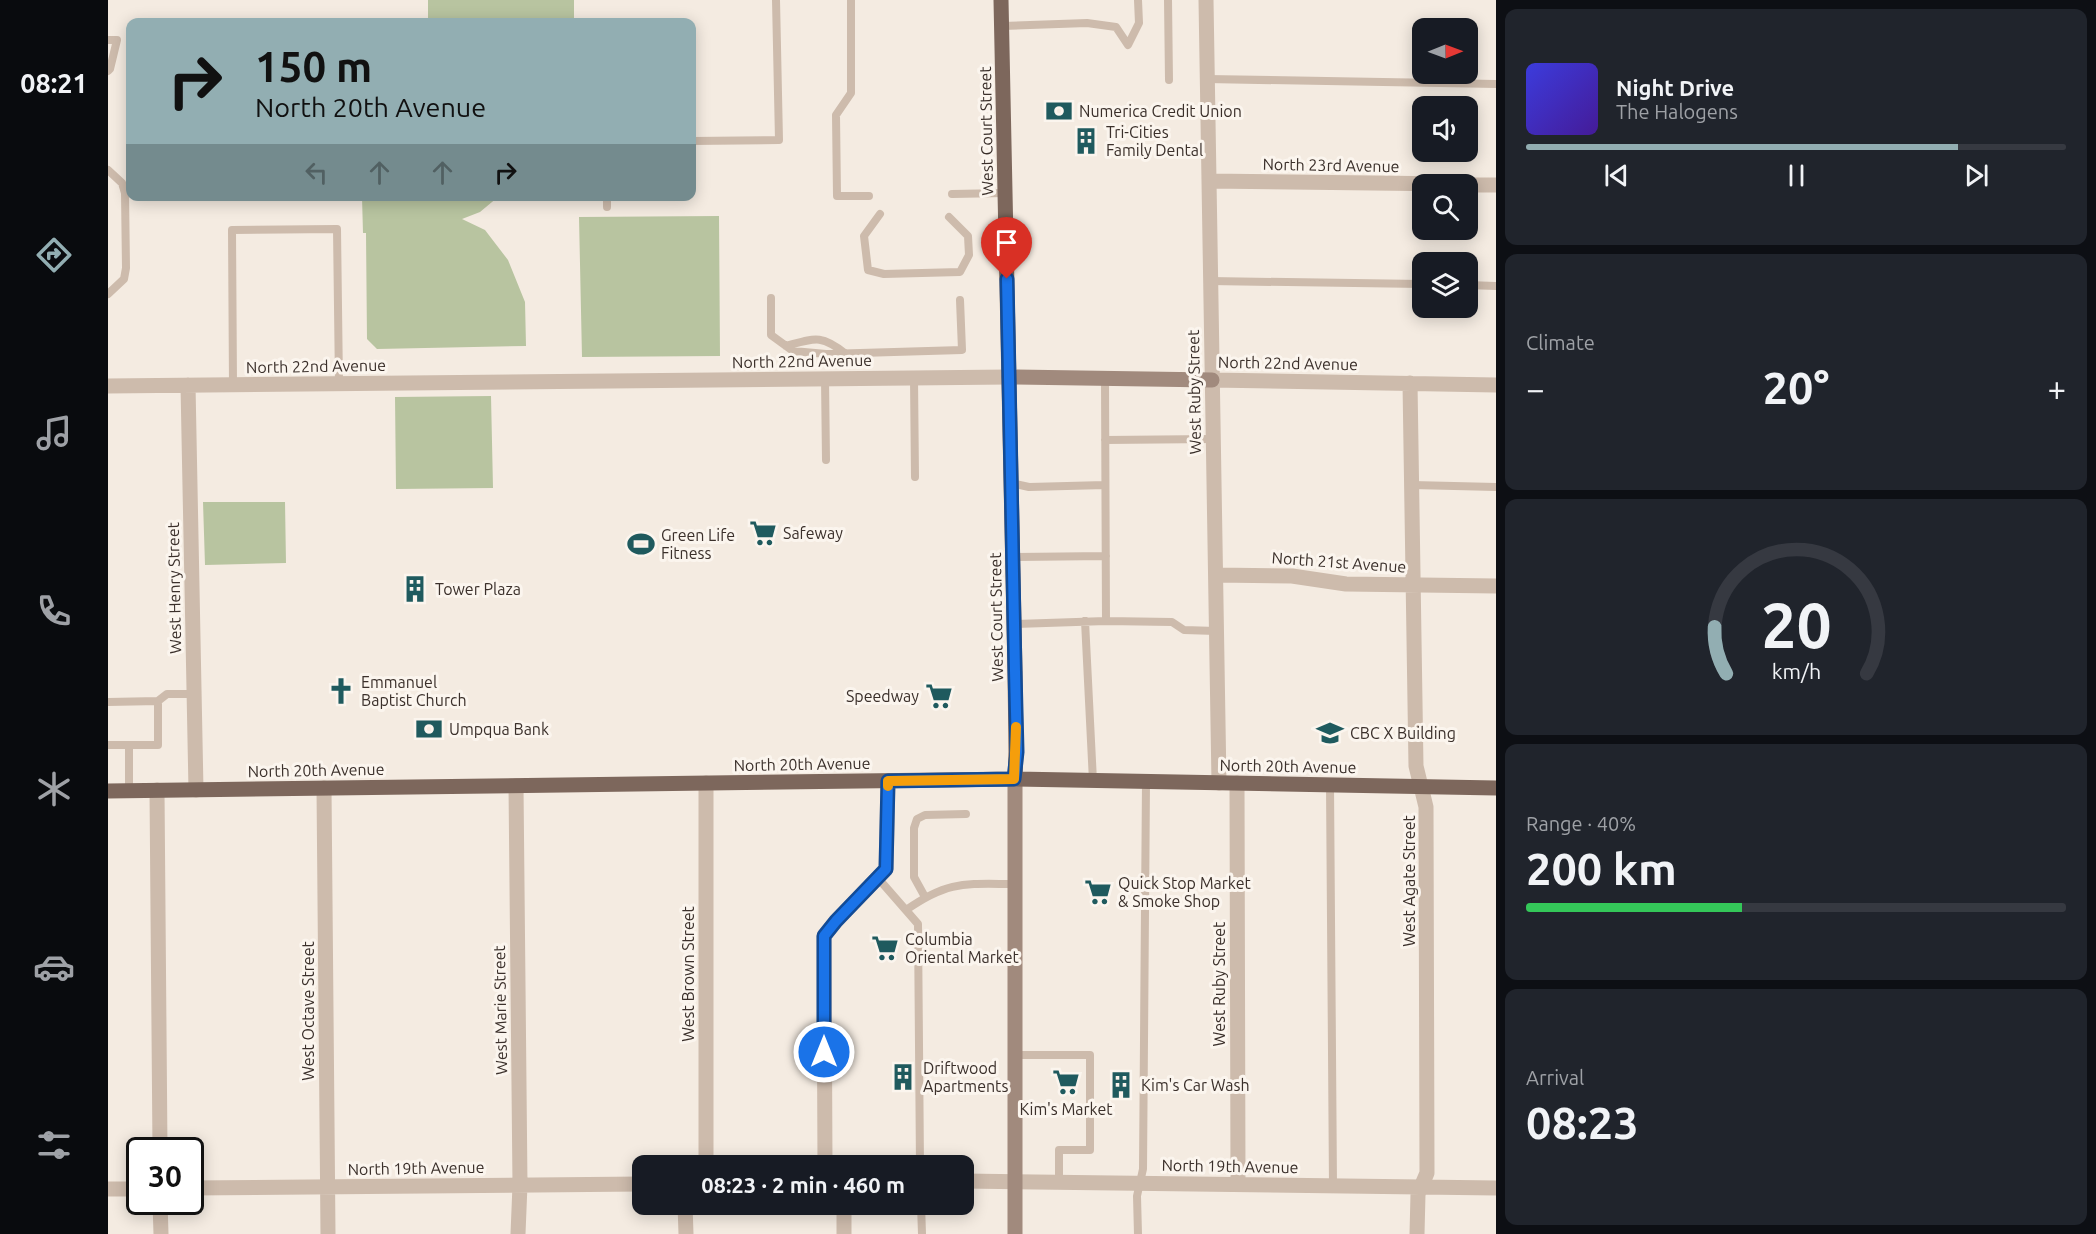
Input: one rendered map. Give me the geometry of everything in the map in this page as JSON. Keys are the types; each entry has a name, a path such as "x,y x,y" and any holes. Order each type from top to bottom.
{"main road":[{"name":"West Court Street","path":"1001,0 1017,752 1014,779 1015,1234"},
{"name":"North 22nd Avenue","path":"1009,377 1212,380"},
{"name":"North 20th Avenue","path":"108,791 1014,779 1496,788"}],"street":[{"name":"West Ruby Street","path":"1206,0 1219,783"},
{"name":"North 23rd Avenue","path":"1209,181 1412,183"},
{"path":"1478,185 1496,185"},
{"name":"North 22nd Avenue","path":"108,386 1009,377"},
{"name":"North 22nd Avenue","path":"1212,380 1496,385"},
{"name":"West Agate Street","path":"1410,383 1416,766 1426,807 1427,1173 1418,1194 1417,1234"},
{"name":"West Henry Street","path":"188,386 196,790"},
{"name":"North 21st Avenue","path":"1215,575 1292,576 1346,584 1496,586"},
{"path":"825,1155 824,936 887,865 888,781"},
{"name":"West Brown Street","path":"706,783 706,1155"},
{"name":"West Ruby Street","path":"1237,783 1238,1184"},
{"name":"West Marie Street","path":"516,786 520,1185 518,1234"},
{"name":"West Octave Street","path":"324,788 328,1234"},
{"path":"157,790 160,1137"},
{"name":"North 19th Avenue","path":"974,1181 1496,1188"},
{"name":"North 19th Avenue","path":"204,1188 632,1184"},
{"path":"108,1189 126,1189"},
{"path":"160,1215 161,1234"},
{"path":"685,1215 686,1234"},
{"path":"844,1215 844,1234"}],"lane":[{"path":"696,141 779,140 776,0"},
{"path":"851,0 852,93 836,115 837,196 869,196"},
{"path":"1002,26 1087,23 1116,27 1128,45 1139,23 1138,0"},
{"path":"1168,0 1169,80"},
{"path":"108,40 117,40 108,71"},
{"path":"1207,79 1496,84"},
{"path":"108,170 122,183 125,193 126,268 124,279 108,294"},
{"path":"952,194 1005,193"},
{"path":"607,201 607,207"},
{"path":"880,214 864,236 868,270 884,274 960,272 969,255 968,236 949,217"},
{"path":"233,385 232,230 338,229 339,384"},
{"path":"1210,281 1412,284"},
{"path":"1478,285 1496,286"},
{"path":"771,298 771,335 793,351 826,354 962,350 960,300"},
{"path":"786,346 815,338 831,342 846,354"},
{"path":"914,378 915,477"},
{"path":"825,379 826,460"},
{"path":"1105,379 1106,621"},
{"path":"1105,440 1213,439"},
{"path":"1011,483 1029,487 1105,485"},
{"path":"1412,485 1496,487"},
{"path":"1013,557 1106,556"},
{"path":"1085,621 1093,781"},
{"path":"1014,624 1085,621 1172,622 1185,630 1216,631"},
{"path":"108,702 158,701 166,694 194,694"},
{"path":"108,745 158,745 158,701"},
{"path":"129,745 129,791"},
{"path":"1138,1234 1137,1196 1143,1169 1146,782"},
{"path":"1330,785 1333,1186"},
{"path":"925,897 914,877 914,828 917,819 925,815 966,814"},
{"path":"877,877 918,924 920,1155"},
{"path":"906,910 936,891 962,884 1015,884"},
{"path":"1015,1055 1090,1055 1090,1150 1059,1150 1059,1181"},
{"path":"921,1215 922,1234"}],"green space":[{"path":"428,0 574,0 574,18 428,18"},
{"path":"362,201 493,201 480,212 462,219 485,230 508,260 525,302 526,346 377,349 367,339 366,233 363,233"},
{"path":"719,216 720,356 582,357 579,217"},
{"path":"491,396 493,488 396,489 395,397"},
{"path":"203,502 285,502 286,563 205,565"}],"slow traffic":[{"path":"888,786 888,781 1014,779 1017,752 1016,727"}],"place":[{"name":"Numerica Credit Union","path":"1059,111"},
{"name":"Tri-Cities Family Dental","path":"1086,141"},
{"name":"Safeway","path":"763,533"},
{"name":"Green Life Fitness","path":"641,544"},
{"name":"Tower Plaza","path":"415,589"},
{"name":"Emmanuel Baptist Church","path":"341,691"},
{"name":"Speedway","path":"939,696"},
{"name":"Umpqua Bank","path":"429,729"},
{"name":"CBC X Building","path":"1330,733"},
{"name":"Quick Stop Market & Smoke Shop","path":"1098,892"},
{"name":"Columbia Oriental Market","path":"885,948"},
{"name":"Driftwood Apartments","path":"903,1077"},
{"name":"Kim's Market","path":"1066,1082"},
{"name":"Kim's Car Wash","path":"1121,1085"}],"route":[{"path":"824,1052 824,936 886,869 888,781 1014,779 1017,752 1007,279"}]}
